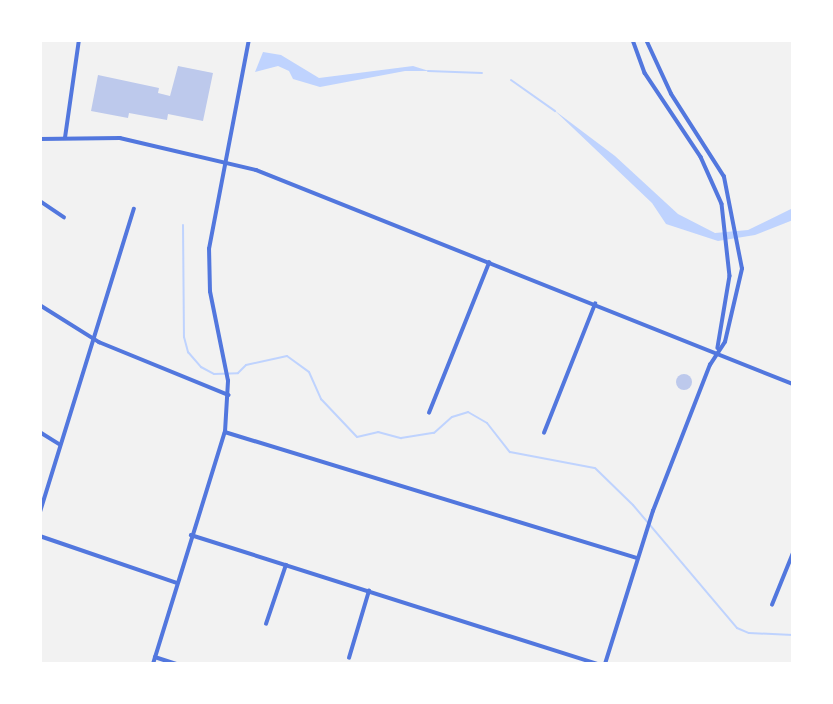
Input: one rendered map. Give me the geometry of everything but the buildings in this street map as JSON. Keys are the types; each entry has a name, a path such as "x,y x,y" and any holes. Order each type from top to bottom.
{"street":[{"path":"65,138 79,40"},
{"path":"153,664 225,432 228,381 226,362 213,314 209,272 224,160 249,40"},
{"path":"605,664 653,510 717,350 730,276 722,204 701,157 645,73 633,40"},
{"path":"646,40 671,94 711,151 733,206 740,251 737,302 726,342 717,350"},
{"path":"40,139 120,138 224,160 717,350 793,384"},
{"path":"40,201 64,217"},
{"path":"40,512 134,209"},
{"path":"429,413 489,263"},
{"path":"544,433 596,304"},
{"path":"40,305 93,338 229,395"},
{"path":"40,432 59,444"},
{"path":"225,432 637,558"},
{"path":"191,535 597,664"},
{"path":"40,536 177,583"},
{"path":"772,605 793,553"},
{"path":"266,624 286,565"},
{"path":"349,658 369,591"},
{"path":"155,657 177,664"}],"water":[{"path":"263,52 281,55 319,78 413,66 429,71 405,71 320,87 293,79 289,71 278,66 255,72"},
{"path":"554,110 615,156 678,214 715,233 748,230 793,208 793,220 755,235 718,241 666,224 652,203"}],"waterway":[{"path":"428,71 482,73"},
{"path":"511,80 555,111"},
{"path":"183,225 184,337 188,352 201,367 214,374 238,373 246,365 287,356 309,372 321,399 357,437 378,432 401,438 434,433 452,417 468,412 487,423 510,452 595,468 633,505 737,628 749,633 793,635"}]}
